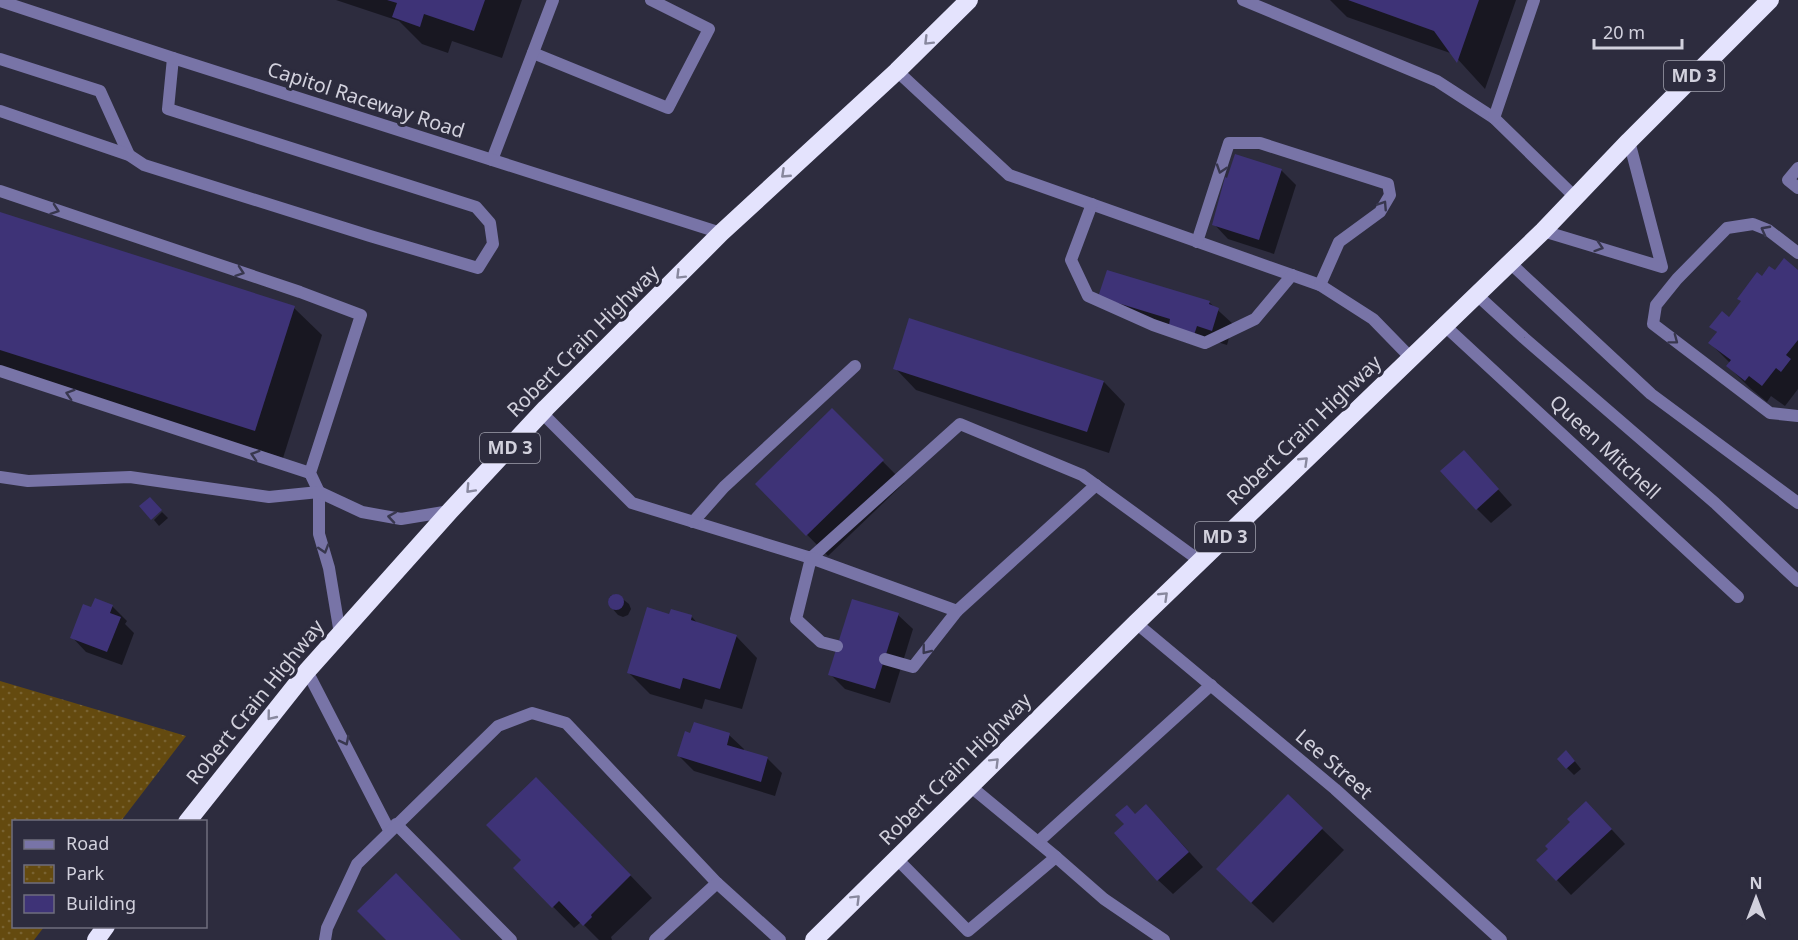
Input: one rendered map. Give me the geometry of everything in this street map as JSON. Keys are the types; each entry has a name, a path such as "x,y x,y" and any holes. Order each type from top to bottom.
{"highway":[{"name":"Robert Crain Highway","path":"189,820 340,634 542,413 721,233 897,71 969,0"},
{"path":"1752,18 1760,0"},
{"name":"Robert Crain Highway","path":"814,940 1136,623 1543,231 1770,0"},
{"path":"96,940 105,928"}],"street":[{"path":"492,160 553,0"},
{"path":"533,53 668,108 709,29 651,0"},
{"path":"1243,0 1437,81 1494,118 1575,197"},
{"path":"1494,118 1534,0"},
{"name":"Capitol Raceway Road","path":"0,1 721,233"},
{"path":"0,111 129,155 144,165 478,268 493,244 490,223 476,207 168,108 173,58"},
{"path":"0,59 100,91 129,155"},
{"path":"897,71 1009,175 1320,285 1373,319 1411,358"},
{"path":"1629,141 1662,267"},
{"path":"1197,242 1229,142 1260,142 1388,184 1390,195 1380,212 1339,242 1320,285"},
{"path":"1798,168 1788,180 1798,188"},
{"path":"0,191 300,292 361,315 310,473 319,492 319,534 329,568 340,634"},
{"path":"1092,204 1071,260 1088,296 1153,326 1205,343 1255,319 1292,275"},
{"path":"1798,253 1768,230 1753,224 1727,228 1677,279 1656,305 1653,324 1770,413 1798,416"},
{"path":"1543,231 1662,267 1677,279"},
{"path":"1509,262 1651,394 1798,503"},
{"path":"1477,295 1715,503 1798,581"},
{"name":"Queen Mitchell","path":"1445,326 1738,597"},
{"path":"693,522 724,487 855,366"},
{"path":"0,370 310,473"},
{"path":"542,413 632,503 811,558 957,611"},
{"path":"837,646 821,642 796,619 811,558 960,424 1082,475 1200,561"},
{"path":"0,477 28,481 130,477 269,496 319,492 362,512 401,519 450,511"},
{"path":"885,659 913,667 957,611 1096,485"},
{"name":"Lee Street","path":"1136,623 1335,789 1501,940"},
{"path":"308,671 393,827 511,940"},
{"path":"1039,841 1211,685"},
{"path":"325,940 327,928 357,864 498,726 532,713 566,723 717,883 780,940"},
{"path":"970,786 1039,841 1104,899 1164,940"},
{"path":"897,859 968,931 1056,857"},
{"path":"656,940 717,883"}],"green space":[{"path":"0,681 186,736 122,820 12,820 12,928 43,928 34,940 0,940"}],"building":[{"path":"387,0 485,0 474,31 424,14 420,27 392,17 397,3"},
{"path":"1348,0 1479,0 1457,63 1434,31"},
{"path":"1235,154 1282,169 1259,240 1212,225 1225,177 1227,178"},
{"path":"0,212 295,306 255,431 0,350"},
{"path":"1784,258 1798,270 1798,340 1786,355 1791,359 1781,372 1776,368 1762,386 1749,376 1745,381 1726,366 1731,360 1708,343 1717,332 1709,327 1722,311 1729,317 1741,301 1737,299 1757,272 1762,276 1769,266 1775,270"},
{"path":"1107,270 1210,301 1209,304 1219,308 1212,331 1197,326 1194,335 1169,325 1170,319 1098,297"},
{"path":"909,318 1104,381 1087,432 893,369"},
{"path":"832,408 884,460 806,536 755,484"},
{"path":"1464,450 1499,489 1476,510 1440,471"},
{"path":"150,497 162,510 151,520 139,506"},
{"path":"613,594 619,594 624,602 622,608 613,610 608,605 608,599"},
{"path":"95,598 113,605 110,613 121,617 107,652 70,638 83,604 91,607"},
{"path":"852,599 899,613 875,689 828,675"},
{"path":"647,607 669,614 671,609 692,615 691,620 737,635 720,689 683,678 680,689 627,673"},
{"path":"694,722 730,733 727,745 768,757 761,782 677,756 685,731 690,733"},
{"path":"1566,750 1575,761 1566,769 1557,759"},
{"path":"536,777 631,875 583,926 559,901 552,908 513,868 521,860 486,825"},
{"path":"1288,794 1323,828 1251,903 1216,869"},
{"path":"1586,801 1612,829 1556,881 1536,860 1548,849 1545,846 1570,822 1567,819"},
{"path":"1146,804 1189,852 1157,881 1114,833 1124,824 1115,815 1127,805 1135,814"},
{"path":"396,873 461,940 386,940 357,911"}]}
